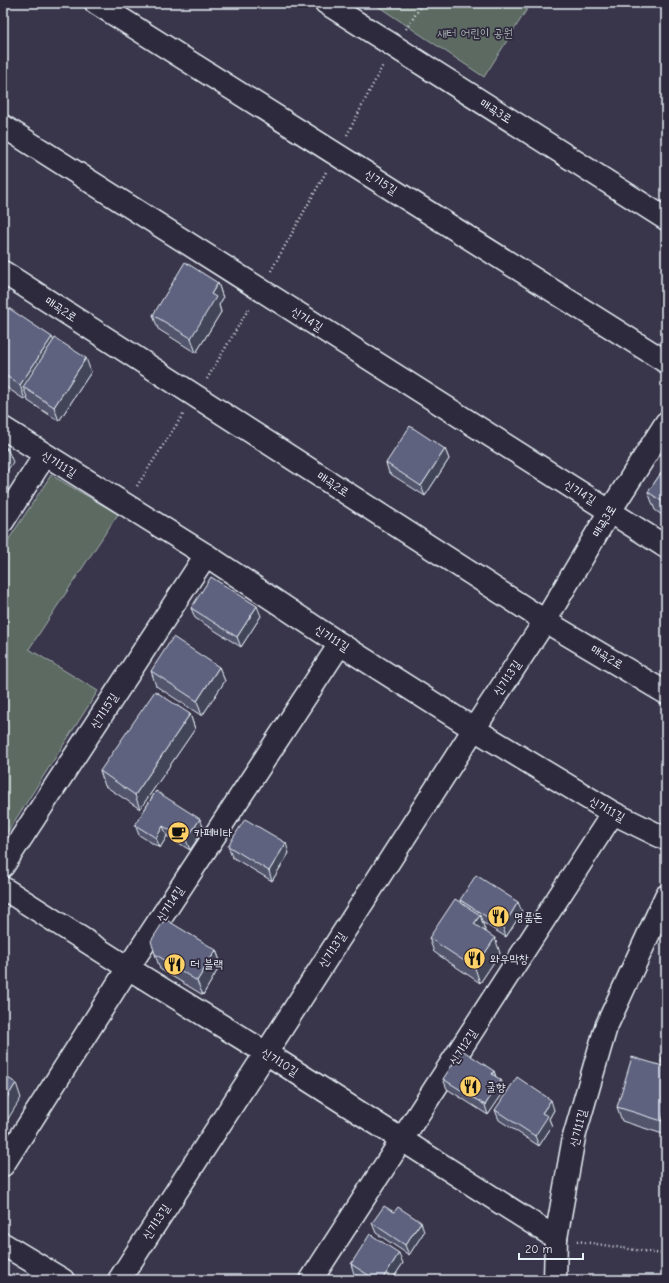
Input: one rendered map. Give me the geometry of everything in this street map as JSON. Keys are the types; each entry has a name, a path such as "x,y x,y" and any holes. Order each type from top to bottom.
{"street":[{"name":"신기5길","path":"96,3 666,362"},
{"name":"매곡3로","path":"326,3 666,219"},
{"name":"신기4길","path":"3,126 666,547"},
{"name":"매곡2로","path":"3,272 545,620 666,692"},
{"name":"매곡3로","path":"545,620 610,511 666,423"},
{"name":"신기11길","path":"3,428 206,555 340,644 474,728 613,813 666,838"},
{"path":"3,521 45,455"},
{"name":"신기15길","path":"3,866 206,555"},
{"name":"신기13길","path":"118,1280 545,620"},
{"name":"신기14길","path":"3,1165 128,968 340,644"},
{"name":"신기12길","path":"312,1280 613,813"},
{"name":"신기10길","path":"3,888 128,968 266,1053 556,1238"},
{"name":"신기11길","path":"554,1280 556,1238 574,1137 606,1027 666,896"},
{"path":"3,1244 63,1280"}],"path":[{"path":"402,34 423,3"},
{"path":"346,136 386,59"},
{"path":"268,275 330,166"},
{"path":"205,381 251,305"},
{"path":"136,487 186,410"},
{"path":"556,1238 662,1254"}],"green space":[{"name":"새터 어린이 공원","path":"373,3 531,3 484,77"},
{"path":"51,475 118,514 29,649 98,691 3,839 3,548"}],"building":[{"path":"185,262 218,283 211,294 216,297 191,338 153,315"},
{"path":"7,307 52,337 20,385 3,374 3,313"},
{"path":"55,338 86,358 54,407 23,387"},
{"path":"410,426 445,449 421,486 386,463"},
{"path":"3,445 7,448 3,455"},
{"path":"666,466 666,504 648,492"},
{"path":"211,577 257,606 237,637 191,608"},
{"path":"173,637 219,667 197,701 151,671"},
{"path":"155,691 190,714 135,795 100,771"},
{"path":"156,791 200,819 186,840 163,826 156,838 135,825"},
{"path":"245,819 286,843 269,871 228,846"},
{"path":"476,875 518,902 503,927 460,900"},
{"path":"455,899 480,915 474,924 495,938 475,968 429,938"},
{"path":"165,919 216,950 197,981 155,954 151,941"},
{"path":"666,1046 666,1064 661,1062"},
{"path":"462,1050 494,1071 492,1074 501,1080 485,1105 443,1079"},
{"path":"632,1057 666,1067 666,1107 662,1121 617,1107"},
{"path":"3,1075 16,1083 3,1104"},
{"path":"517,1077 551,1100 542,1113 548,1116 535,1136 495,1110"},
{"path":"384,1206 394,1212 398,1207 421,1222 405,1245 372,1223"},
{"path":"370,1234 399,1253 382,1280 376,1280 351,1264"}],"place":[{"name":"카페비타","path":"178,833"},
{"name":"명품돈","path":"498,917"},
{"name":"와우막창","path":"475,959"},
{"name":"더 블랙","path":"175,964"},
{"name":"굴향","path":"471,1087"}]}
